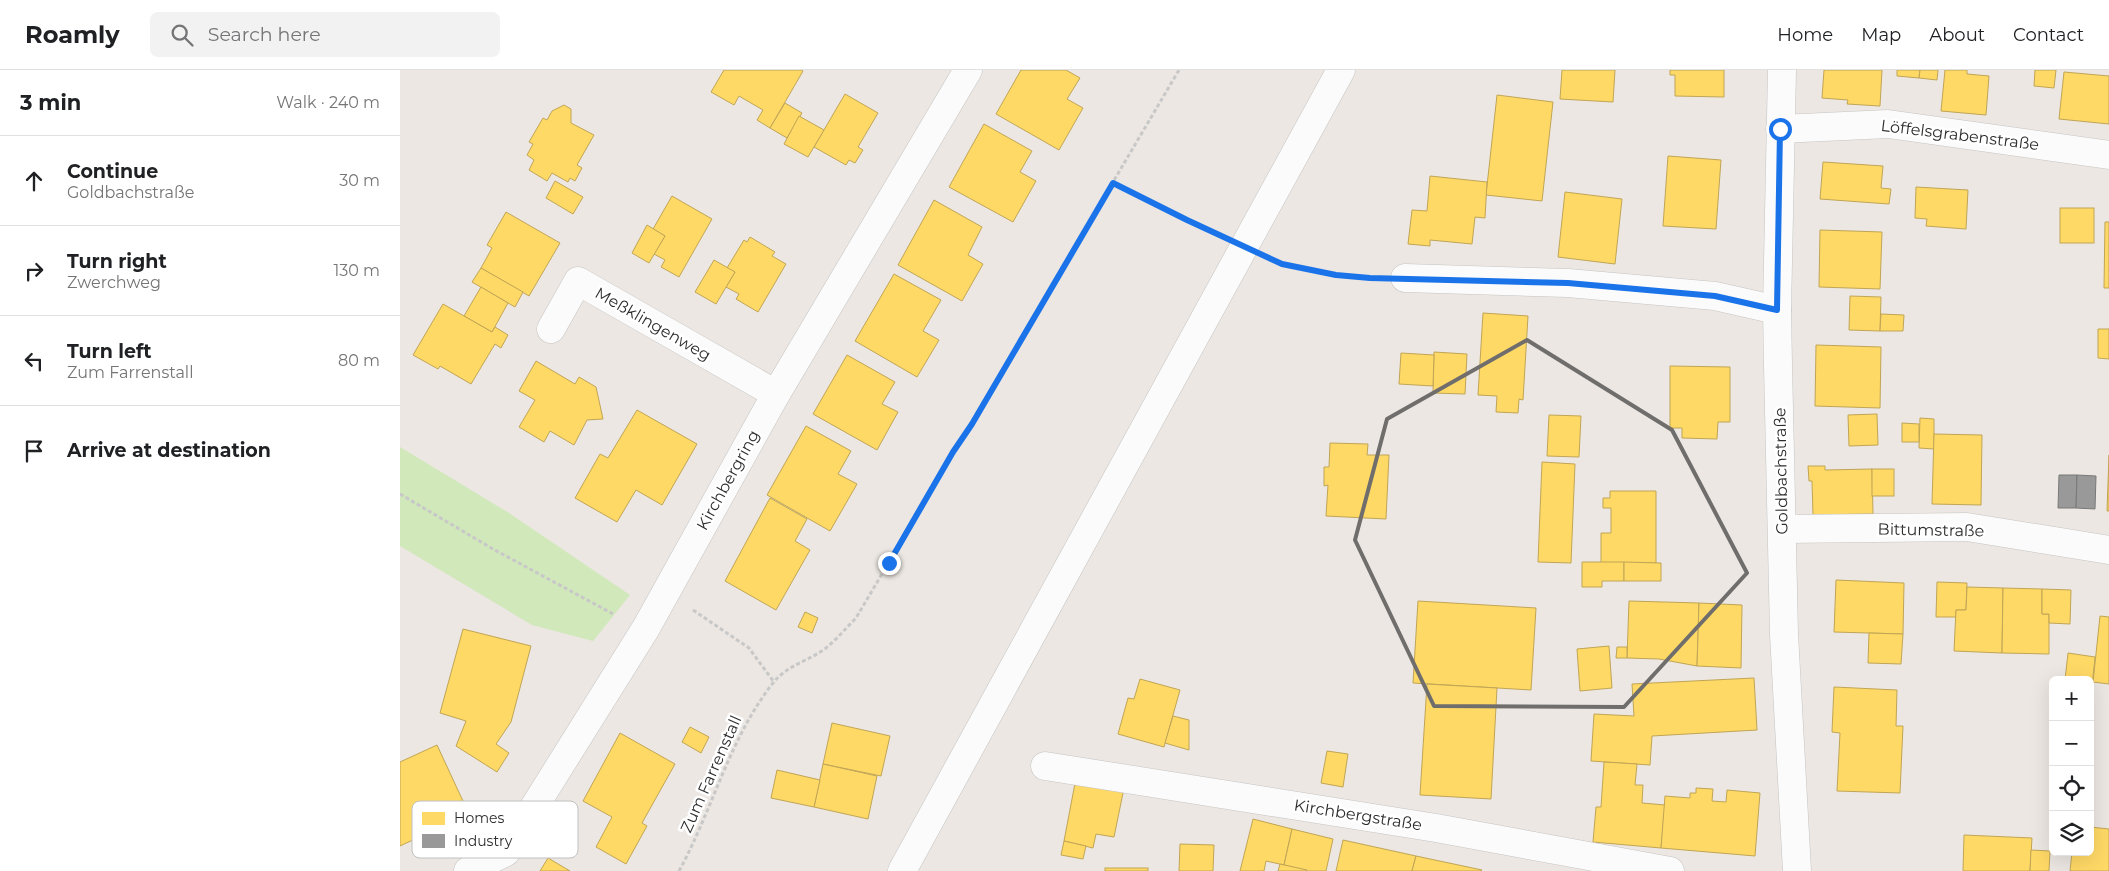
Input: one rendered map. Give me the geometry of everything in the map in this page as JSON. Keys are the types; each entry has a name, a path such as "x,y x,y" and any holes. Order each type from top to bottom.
{"street":[{"path":"902,871 1341,70"},
{"name":"Goldbachstraße","path":"1782,70 1777,310 1784,634 1797,871"},
{"name":"Kirchbergring","path":"538,801 646,628 776,394 961,73"},
{"name":"Löffelsgrabenstraße","path":"1780,129 1888,124 2109,155"},
{"path":"1405,278 1568,283 1715,296 1777,310"},
{"name":"Meßklingenweg","path":"551,328 578,281 776,394"},
{"name":"Bittumstraße","path":"1782,529 1967,527 2109,550"},
{"name":"Kirchbergstraße","path":"1046,766 1436,828 1670,871"},
{"name":"Kirchbergring","path":"468,871 494,858"}],"path":[{"name":"Zum Farrenstall","path":"679,871 708,810 730,753 754,710 774,682 789,668 826,648 856,618 1179,70"},
{"path":"1113,183 1282,264 1336,275 1370,278 1405,278"},
{"path":"400,494 493,549 610,613 646,628"},
{"path":"666,591 749,648 774,682"}],"highlighted area":[{"path":"1527,340 1672,430 1747,573 1624,707 1434,706 1355,540 1387,419"}],"green space":[{"path":"400,447 509,513 630,595 593,641 532,625 400,546"}],"building: Homes":[{"path":"724,70 803,71 770,128 757,120 763,110 739,96 734,105 711,92"},
{"path":"1021,70 1066,70 1080,78 1067,99 1083,108 1059,150 996,114"},
{"path":"1562,70 1615,70 1613,102 1560,99"},
{"path":"1670,70 1724,70 1724,97 1675,96 1675,75 1670,75"},
{"path":"1824,70 1882,70 1880,106 1847,104 1848,100 1822,98"},
{"path":"1897,70 1920,70 1919,78 1897,76"},
{"path":"1920,70 1938,70 1937,80 1919,78"},
{"path":"1945,70 1967,70 1967,74 1989,76 1986,115 1941,111"},
{"path":"2035,70 2056,70 2054,88 2034,86"},
{"path":"2064,72 2109,76 2109,124 2059,119"},
{"path":"845,94 878,113 858,147 863,150 855,163 849,160 846,165 814,147"},
{"path":"1497,95 1553,102 1542,201 1486,195"},
{"path":"785,103 802,113 787,138 770,128"},
{"path":"564,105 571,109 571,123 594,135 577,165 582,168 575,181 570,178 568,182 552,173 547,181 529,170 534,160 527,155 533,144 529,142 543,118 547,120 552,111"},
{"path":"799,116 824,130 808,157 784,144"},
{"path":"984,124 1032,151 1020,172 1036,181 1013,222 949,187"},
{"path":"1668,156 1721,160 1716,229 1663,226"},
{"path":"1823,162 1883,166 1881,188 1891,189 1889,204 1820,199"},
{"path":"1430,176 1487,182 1485,218 1475,217 1472,244 1430,240 1430,246 1408,244 1412,210 1427,211"},
{"path":"555,181 583,197 573,214 546,198"},
{"path":"1916,187 1968,190 1966,229 1926,226 1927,219 1915,218"},
{"path":"1565,192 1622,199 1615,264 1558,257"},
{"path":"672,196 712,219 679,277 661,267 665,260 654,254 665,236 653,229"},
{"path":"934,200 982,227 968,255 983,264 962,301 898,265"},
{"path":"2060,208 2094,208 2094,243 2060,243"},
{"path":"506,212 560,243 529,296 481,268 492,248 487,245"},
{"path":"2105,222 2109,222 2109,288 2104,288"},
{"path":"647,225 665,236 649,263 632,253"},
{"path":"1820,230 1882,232 1880,289 1819,287"},
{"path":"750,237 775,252 772,256 786,264 758,312 736,299 739,294 726,287 735,272 727,268 744,240 747,242"},
{"path":"714,260 735,272 716,304 695,292"},
{"path":"481,268 523,292 515,307 472,282"},
{"path":"894,274 941,300 923,331 939,340 917,377 855,341"},
{"path":"481,287 508,303 492,332 464,316"},
{"path":"1850,296 1881,297 1880,331 1849,330"},
{"path":"443,304 492,332 495,327 508,335 501,348 495,344 471,384 440,366 438,369 413,355"},
{"path":"1483,313 1528,316 1523,400 1519,399 1518,413 1496,412 1497,396 1478,395"},
{"path":"1881,314 1904,315 1903,331 1880,331"},
{"path":"2098,329 2109,329 2109,359 2098,358"},
{"path":"1816,345 1881,347 1880,408 1815,406"},
{"path":"1434,352 1467,354 1465,394 1433,393"},
{"path":"1401,353 1434,355 1433,386 1399,384"},
{"path":"847,355 895,382 882,404 898,412 877,450 813,414"},
{"path":"536,361 575,384 579,377 596,387 603,419 587,420 574,445 550,431 544,442 519,427 535,400 519,391"},
{"path":"1670,366 1730,367 1730,422 1718,422 1717,439 1682,438 1682,428 1670,428"},
{"path":"637,410 697,444 662,505 636,490 617,522 575,498 600,454 608,458"},
{"path":"1877,414 1878,445 1849,446 1848,415"},
{"path":"1549,415 1581,416 1579,457 1547,456"},
{"path":"1920,418 1934,419 1934,449 1919,448"},
{"path":"1902,423 1919,424 1919,442 1902,442"},
{"path":"806,426 851,451 838,474 857,484 830,531 767,495"},
{"path":"1934,434 1982,435 1981,505 1932,504"},
{"path":"1330,443 1368,444 1367,455 1389,455 1386,519 1326,516 1328,485 1324,486 1324,467 1329,467"},
{"path":"2109,455 2109,511 2107,511"},
{"path":"1542,462 1575,464 1571,563 1538,562"},
{"path":"1808,466 1825,466 1825,470 1872,469 1873,514 1813,515 1812,481 1809,481"},
{"path":"1872,469 1894,469 1894,496 1872,496"},
{"path":"1610,491 1656,491 1656,563 1601,563 1601,533 1611,533 1611,508 1603,508 1603,498 1610,498"},
{"path":"770,498 807,519 795,541 810,550 776,610 725,581"},
{"path":"1582,562 1624,562 1624,581 1602,581 1602,587 1582,587"},
{"path":"1624,562 1661,563 1661,581 1624,581"},
{"path":"1836,580 1904,583 1903,634 1834,632"},
{"path":"1937,582 1967,583 1966,610 1956,610 1956,617 1936,617"},
{"path":"1967,587 2003,588 2002,653 1954,651 1956,610 1966,610"},
{"path":"2003,588 2042,589 2042,614 2049,614 2049,654 2002,653"},
{"path":"2042,589 2071,590 2070,624 2049,623 2049,614 2042,614"},
{"path":"1418,601 1536,608 1531,690 1413,683"},
{"path":"1629,601 1699,603 1697,666 1659,659 1627,658"},
{"path":"1699,603 1742,605 1741,668 1697,666"},
{"path":"805,612 818,618 812,633 798,627"},
{"path":"2100,616 2109,617 2109,684 2094,682"},
{"path":"463,629 531,646 511,722 496,744 509,753 497,772 456,746 466,721 440,713"},
{"path":"1869,633 1903,634 1901,664 1868,663"},
{"path":"1609,646 1612,688 1580,691 1577,649"},
{"path":"1617,647 1627,647 1627,658 1616,658"},
{"path":"2068,653 2095,657 2093,676 2065,676"},
{"path":"1754,678 1757,730 1652,736 1650,765 1591,761 1594,714 1634,716 1632,684"},
{"path":"1140,679 1180,690 1164,747 1118,734 1128,698 1134,699"},
{"path":"1427,684 1497,688 1491,799 1420,795"},
{"path":"1834,687 1897,690 1896,726 1903,726 1900,793 1837,791 1840,733 1832,732"},
{"path":"1173,716 1189,720 1189,750 1165,743"},
{"path":"832,723 890,736 881,776 823,764"},
{"path":"690,727 709,737 701,753 682,742"},
{"path":"620,733 675,764 642,823 647,826 626,864 596,847 612,817 583,801"},
{"path":"437,745 463,801 412,801 412,840 400,846 400,762"},
{"path":"1327,751 1348,754 1343,787 1321,783"},
{"path":"1604,762 1637,764 1635,785 1643,785 1642,803 1665,805 1661,848 1593,842 1596,807 1601,807"},
{"path":"823,764 877,776 868,819 814,807"},
{"path":"777,770 820,780 814,807 771,798"},
{"path":"1076,778 1124,788 1114,837 1096,834 1093,848 1064,841"},
{"path":"1696,788 1713,789 1712,801 1726,802 1727,790 1760,793 1755,856 1661,848 1665,796 1690,798 1690,793 1696,793"},
{"path":"1253,819 1292,829 1284,865 1266,861 1264,871 1240,871"},
{"path":"2094,827 2109,829 2109,871 2070,871 2072,856 2094,856"},
{"path":"1292,829 1333,839 1326,871 1308,871 1284,865"},
{"path":"1964,835 2032,838 2030,871 1963,871"},
{"path":"1343,840 1416,856 1412,871 1336,871"},
{"path":"1064,841 1086,846 1083,859 1061,855"},
{"path":"1180,844 1214,845 1213,871 1179,871"},
{"path":"2031,850 2049,851 2049,871 2030,871"},
{"path":"1416,856 1482,870 1412,871"},
{"path":"548,858 570,871 540,871"},
{"path":"1280,864 1307,870 1278,871"},
{"path":"1105,868 1148,868 1148,871 1105,871"}],"building: Industry":[{"path":"2059,475 2077,475 2076,508 2058,508"},
{"path":"2077,475 2096,476 2095,509 2076,508"}],"route":[{"path":"889,563 1113,183 1282,264 1336,275 1370,278 1568,283 1715,296 1777,310 1780,129"}]}
